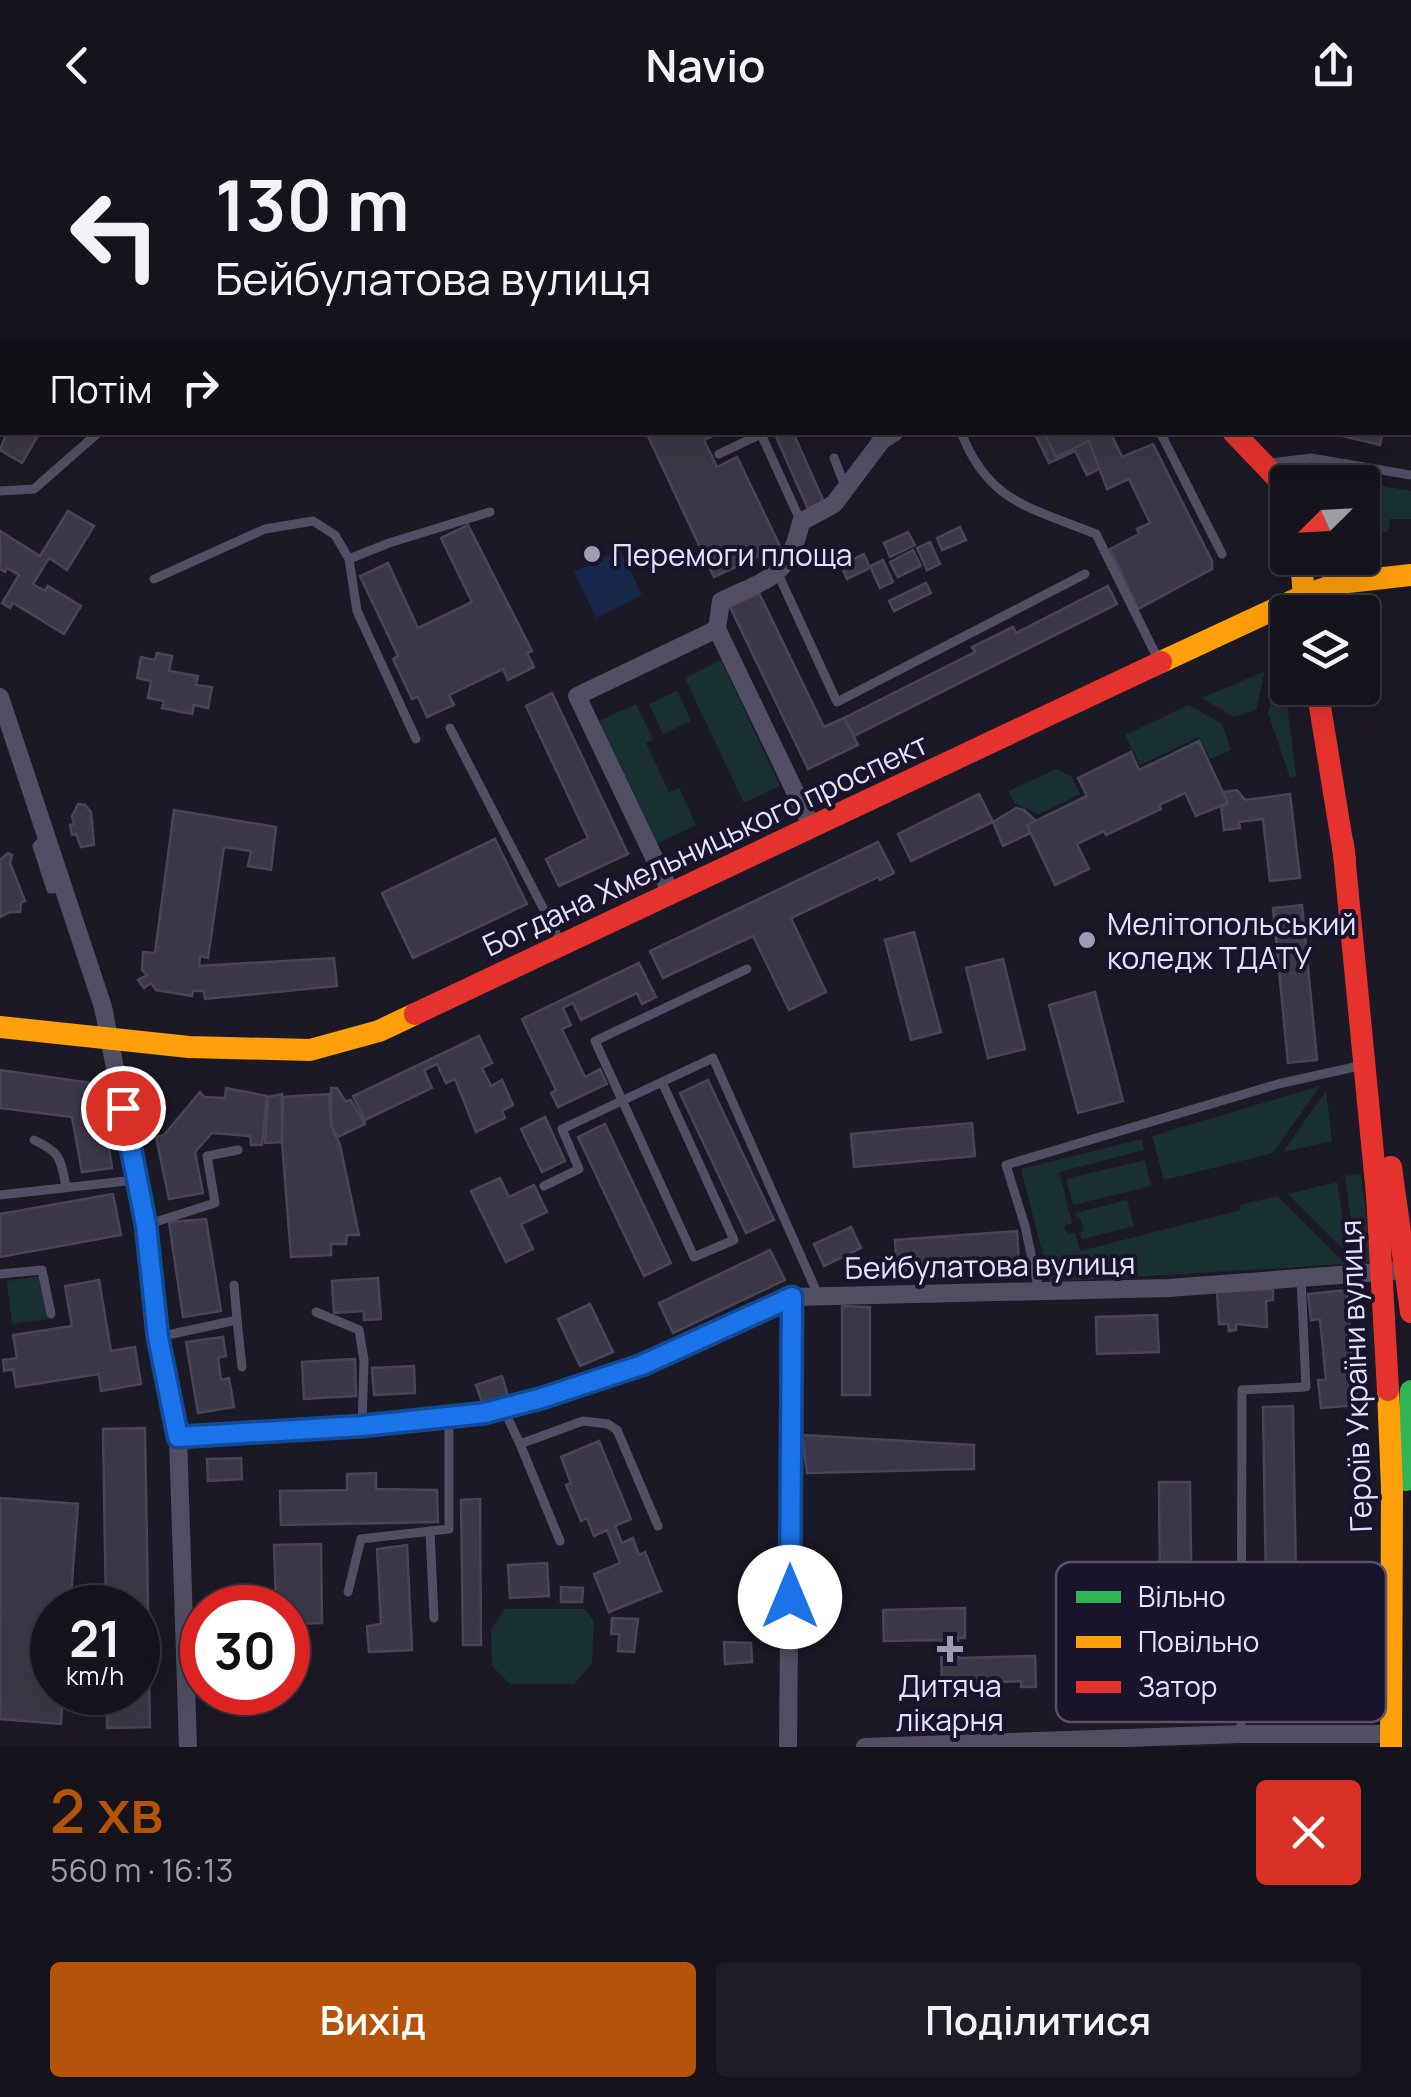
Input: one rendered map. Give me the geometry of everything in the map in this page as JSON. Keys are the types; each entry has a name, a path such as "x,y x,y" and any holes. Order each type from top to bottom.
{"main road":[{"path":"1242,435 1270,469"},
{"name":"Богдана Хмельницького проспект","path":"1319,595 1339,583 1411,575"},
{"name":"Богдана Хмельницького проспект","path":"0,1027 189,1047 275,1051 340,1044 379,1031 670,891 1160,665 1270,618"},
{"name":"Героїв України вулиця","path":"1320,705 1342,844 1394,1270 1403,1485"},
{"name":"Героїв України вулиця","path":"1342,844 1378,1195 1411,1328"},
{"name":"Героїв України вулиця","path":"1394,1270 1411,1312"},
{"name":"Героїв України вулиця","path":"1391,1741 1411,1391"}],"street":[{"path":"812,826 718,629 721,600 778,574 795,549 802,522 834,504 882,440 890,435"},
{"path":"670,891 577,696 718,629"},
{"path":"0,699 88,954 111,1038 146,1225 158,1337 178,1437 188,1747"},
{"name":"Бейбулатова вулиця","path":"178,1437 362,1426 503,1408 642,1365 792,1297 1169,1288 1394,1270"},
{"path":"788,1747 792,1297"},
{"path":"866,1747 1241,1734 1391,1741"}],"lane":[{"path":"0,491 34,489 96,435"},
{"path":"719,454 759,435"},
{"path":"761,435 802,522"},
{"path":"963,435 978,470 1000,492 1096,534 1160,665"},
{"path":"1162,435 1222,554"},
{"path":"834,458 846,488"},
{"path":"1266,464 1311,458 1411,475"},
{"path":"349,559 490,512"},
{"path":"154,579 265,529 313,520 335,535 349,559 357,611 416,739"},
{"path":"778,574 838,702 1085,574"},
{"path":"450,728 562,944"},
{"path":"662,1082 734,1240 694,1257 595,1041 747,969"},
{"path":"544,1186 579,1169 562,1128 714,1058 820,1297"},
{"path":"1039,1292 1006,1164 1278,1084 1362,1065"},
{"path":"34,1140 60,1156 66,1186"},
{"path":"146,1225 215,1204 208,1156 238,1150"},
{"path":"0,1195 136,1180"},
{"path":"0,1274 42,1270 51,1314"},
{"path":"1242,1562 1242,1390 1306,1386 1302,1278"},
{"path":"234,1285 242,1367"},
{"path":"316,1312 359,1330 364,1360 362,1426"},
{"path":"158,1337 237,1320"},
{"path":"503,1408 560,1541"},
{"path":"348,1592 361,1538 449,1529 448,1418"},
{"path":"520,1444 583,1421 608,1424 617,1430 658,1526"},
{"path":"430,1531 434,1618"},
{"path":"1241,1722 1241,1734"}],"green space":[{"path":"1380,486 1411,491 1411,519 1390,519 1388,532 1380,532"},
{"path":"721,660 780,786 744,803 685,678"},
{"path":"1265,671 1256,710 1234,717 1202,698"},
{"path":"677,691 691,721 663,734 649,704"},
{"path":"636,704 653,739 646,743 669,792 679,788 696,825 656,844 599,721"},
{"path":"1270,704 1288,705 1296,777 1290,778 1268,713"},
{"path":"1189,705 1222,724 1231,750 1210,759 1199,737 1140,765 1125,735"},
{"path":"1056,769 1071,776 1080,794 1039,814 1014,803 1009,791"},
{"path":"1320,1086 1273,1153 1164,1180 1152,1136"},
{"path":"1326,1091 1332,1141 1283,1152"},
{"path":"1142,1139 1144,1150 1059,1172 1072,1223 1064,1226 1067,1234 1075,1233 1080,1251 1241,1210 1240,1205 1277,1196 1345,1264 1050,1282 1021,1169"},
{"path":"1145,1160 1151,1186 1073,1205 1066,1179"},
{"path":"1361,1174 1371,1261 1357,1266 1345,1176"},
{"path":"1337,1182 1348,1254 1288,1194"},
{"path":"1127,1200 1134,1226 1082,1239 1081,1219 1075,1213"},
{"path":"40,1276 47,1319 12,1324 7,1281"},
{"path":"505,1609 584,1609 594,1621 592,1663 574,1684 510,1684 492,1666 491,1629"}],"water":[{"path":"620,549 642,595 596,618 574,572"}],"building":[{"path":"6,435 38,435 22,463 0,450"},
{"path":"647,435 715,435 704,440 717,467 737,457 780,546 714,577"},
{"path":"775,435 794,435 824,502 808,509"},
{"path":"1035,435 1111,435 1122,457 1087,475 1075,451 1049,463"},
{"path":"1045,435 1111,435 1122,457 1153,444 1212,561 1212,569 1138,609 1110,549 1139,534 1137,529 1150,523 1129,479 1107,489 1089,441 1056,457"},
{"path":"1338,435 1382,435 1380,445"},
{"path":"68,511 94,526 67,570 49,558 33,584 45,591 48,586 81,606 64,634 13,603 10,608 2,603 19,575 7,568 5,572 0,569 0,531 40,556"},
{"path":"468,525 532,651 527,653 534,667 508,680 503,669 449,695 454,705 427,717 418,697 412,699 393,659 398,656 360,576 388,563 418,628 472,602 441,538"},
{"path":"960,527 966,540 942,550 937,538"},
{"path":"908,532 915,545 890,557 884,543"},
{"path":"930,542 940,564 927,570 917,548"},
{"path":"913,550 921,566 898,577 890,562"},
{"path":"864,554 870,568 847,579 841,565"},
{"path":"883,560 893,582 880,588 870,566"},
{"path":"926,583 931,593 894,611 889,601"},
{"path":"1108,586 1117,604 854,736 844,718 975,652 972,647 1013,627 1016,633"},
{"path":"759,593 824,727 844,718 858,745 808,769 730,607"},
{"path":"157,653 172,656 169,671 198,676 196,685 212,687 208,708 194,705 192,714 162,708 164,701 148,698 151,681 137,678 141,657 155,660"},
{"path":"552,693 628,854 559,886 546,859 588,838 526,706"},
{"path":"1199,741 1228,803 1196,816 1185,793 1106,835 1104,831 1077,844 1089,869 1055,885 1027,825 1087,796 1078,778 1131,752 1139,770"},
{"path":"1237,790 1245,800 1290,794 1300,878 1270,881 1263,819 1239,822 1240,828 1224,830 1221,806 1228,803 1223,792"},
{"path":"979,794 993,822 911,861 898,834"},
{"path":"78,804 91,812 94,845 81,847 76,834 72,835 70,825 74,824 72,816"},
{"path":"1016,808 1036,821 1027,825 1030,833 1003,846 993,822"},
{"path":"174,810 276,827 271,870 248,866 251,851 224,847 208,958 200,956 199,966 334,958 337,986 205,999 204,991 193,991 192,996 156,990 151,983 144,988 138,980 147,975 142,970 143,952 155,953"},
{"path":"495,839 527,904 413,958 382,893"},
{"path":"878,842 894,873 791,918 826,992 789,1010 753,936 663,978 650,951"},
{"path":"8,853 12,855 10,863 25,901 20,912 0,917 0,860"},
{"path":"1302,905 1317,1060 1288,1063 1273,908"},
{"path":"914,932 941,1032 911,1040 885,940"},
{"path":"1003,959 1025,1049 988,1058 966,968"},
{"path":"639,963 656,997 642,1004 637,993 581,1020 573,1003 563,1008 571,1025 562,1029 585,1077 600,1069 607,1084 558,1107 551,1093 556,1090 522,1019"},
{"path":"1095,992 1123,1101 1078,1113 1049,1005"},
{"path":"479,1036 492,1063 482,1068 491,1086 502,1080 513,1105 502,1111 505,1118 476,1132 455,1079 446,1083 437,1064 424,1070 432,1088 365,1120 353,1096"},
{"path":"0,1070 99,1084 112,1168 82,1172 72,1117 0,1108"},
{"path":"708,1080 774,1220 746,1233 680,1093"},
{"path":"226,1088 267,1096 262,1145 251,1145 250,1136 212,1133 195,1152 203,1193 169,1199 156,1137 164,1135 200,1092 204,1097 225,1098"},
{"path":"331,1088 337,1088 345,1101 351,1100 365,1124 338,1137 331,1126"},
{"path":"282,1094 282,1142 265,1143 268,1097"},
{"path":"329,1094 331,1126 340,1145 359,1235 347,1235 346,1244 331,1244 331,1255 291,1257 282,1142 283,1097"},
{"path":"545,1117 565,1161 542,1172 521,1129"},
{"path":"972,1123 975,1156 854,1167 851,1134"},
{"path":"605,1124 671,1263 644,1276 578,1137"},
{"path":"500,1178 509,1197 534,1185 547,1212 521,1224 533,1249 506,1262 471,1191"},
{"path":"113,1194 121,1235 0,1257 0,1214"},
{"path":"206,1219 221,1311 183,1317 169,1222"},
{"path":"851,1227 861,1248 824,1266 814,1244"},
{"path":"1017,1231 1019,1263 897,1271 895,1240"},
{"path":"770,1250 785,1280 673,1333 659,1303"},
{"path":"378,1278 381,1319 364,1320 364,1311 334,1313 332,1281"},
{"path":"99,1280 111,1351 135,1347 141,1384 101,1391 99,1374 16,1387 13,1369 4,1371 3,1360 17,1358 13,1335 72,1326 65,1286"},
{"path":"1273,1289 1273,1300 1266,1301 1267,1327 1236,1324 1236,1330 1229,1331 1228,1324 1219,1324 1217,1292"},
{"path":"1346,1290 1358,1405 1321,1408 1318,1380 1326,1380 1320,1319 1311,1320 1308,1294"},
{"path":"590,1304 613,1352 580,1366 558,1319"},
{"path":"842,1306 870,1307 870,1395 842,1395"},
{"path":"1157,1315 1159,1352 1097,1354 1096,1317"},
{"path":"223,1337 226,1356 218,1358 221,1380 229,1378 234,1407 198,1413 186,1342"},
{"path":"355,1359 356,1396 304,1399 302,1362"},
{"path":"414,1366 415,1393 374,1395 372,1368"},
{"path":"502,1376 508,1396 483,1405 476,1385"},
{"path":"1293,1406 1296,1562 1266,1562 1263,1407"},
{"path":"145,1428 148,1585 106,1585 103,1429"},
{"path":"802,1435 974,1445 974,1469 807,1473"},
{"path":"599,1441 631,1519 615,1526 622,1543 633,1538 639,1555 645,1552 661,1591 609,1612 594,1574 620,1563 607,1530 594,1536 587,1518 581,1521 566,1485 571,1483 561,1457"},
{"path":"241,1458 242,1479 208,1481 207,1459"},
{"path":"376,1473 376,1489 437,1490 438,1522 281,1525 280,1491 347,1490 347,1474"},
{"path":"1159,1482 1190,1482 1191,1562 1160,1562"},
{"path":"0,1498 78,1504 72,1585 30,1585 30,1715 62,1715 61,1724 0,1719"},
{"path":"480,1499 481,1645 463,1645 461,1500"},
{"path":"321,1544 322,1623 310,1623 310,1585 275,1585 274,1545"},
{"path":"407,1545 412,1650 369,1652 367,1626 381,1624 377,1549"},
{"path":"547,1563 549,1596 510,1598 508,1565"},
{"path":"561,1587 583,1588 582,1602 561,1602"},
{"name":"Дитяча лікарня","path":"965,1608 965,1638 958,1638 959,1658 1035,1656 1036,1687 1021,1687 1021,1681 1000,1682 1000,1687 981,1687 981,1682 959,1683 959,1689 942,1689 941,1640 884,1641 883,1610"},
{"path":"612,1618 638,1619 634,1652 618,1651 619,1634 611,1634"},
{"path":"724,1642 751,1643 752,1662 725,1664"},
{"path":"107,1715 150,1715 150,1727 107,1728"}],"traffic: fast":[{"path":"1406,1480 1411,1391"}],"traffic: slow":[{"path":"1302,575 1304,595"},
{"path":"1161,662 1339,583 1411,575"},
{"path":"0,1027 189,1047 310,1050 379,1031 415,1014"},
{"path":"1388,1390 1392,1488 1391,1747"}],"traffic: jam":[{"path":"1236,435 1270,471"},
{"path":"415,1014 1161,662"},
{"path":"1320,705 1345,860"},
{"path":"1343,844 1377,1195 1388,1390"},
{"path":"1391,1167 1411,1312"}],"place":[{"name":"Перемоги площа","path":"592,554"},
{"name":"Мелітопольський коледж ТДАТУ","path":"1087,940"},
{"name":"Дитяча лікарня","path":"950,1649"}],"route":[{"path":"123,1108 146,1225 158,1337 178,1437 362,1426 485,1413 642,1365 792,1297 790,1597"}]}
